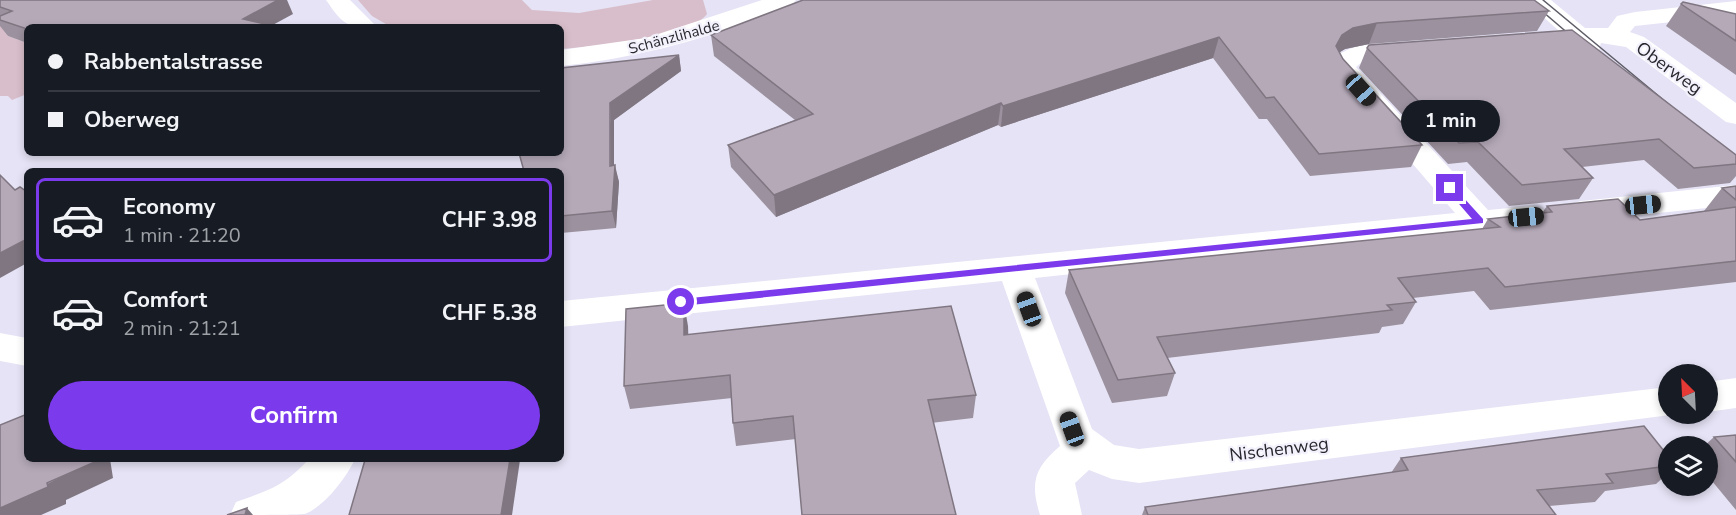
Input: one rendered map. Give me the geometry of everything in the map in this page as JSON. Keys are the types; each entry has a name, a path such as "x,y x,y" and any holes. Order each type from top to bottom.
{"street":[{"path":"338,0 348,14 361,24"},
{"name":"Schänzlihalde","path":"564,58 641,48 710,29 784,0"},
{"path":"1536,0 1612,48 1626,21 1736,8"},
{"name":"Oberweg","path":"1510,42 1612,48 1635,42 1736,116"},
{"path":"1440,48 1356,55 1345,61 1343,68 1480,221"},
{"path":"564,314 1736,195"},
{"path":"1015,269 1072,429 1085,449 1054,478 1053,486 1061,515"},
{"path":"0,348 24,352"},
{"path":"1718,395 1736,393"},
{"name":"Nischenweg","path":"1085,449 1103,459 1139,466 1658,403"},
{"path":"251,515 291,501 304,492 332,462"}],"shaded area":[{"path":"358,0 522,0 532,10 579,13 653,0 703,0 707,14 698,22 662,34 616,43 564,49 564,24 386,24 372,16"},
{"path":"0,21 8,36 24,42 24,95 12,100 8,96 0,96"}],"building":[{"path":"0,0 278,0 243,19 265,24 24,24 24,28 0,20 0,16 12,11 0,7"},
{"path":"803,0 1534,0 1549,11 1377,23 1353,28 1342,35 1336,46 1343,59 1422,145 1319,154 1274,97 1266,98 1219,37 1003,106 1001,103 774,195 728,145 813,114 711,35"},
{"path":"1683,2 1736,14 1736,41 1681,4"},
{"path":"1572,30 1736,155 1736,164 1694,168 1659,139 1564,149 1593,178 1522,185 1478,142 1459,143 1367,48 1369,45"},
{"path":"679,55 610,103 610,166 615,165 612,211 564,216 564,168 523,168 520,156 564,156 564,68"},
{"path":"0,175 15,190 20,187 24,190 24,241 0,253"},
{"path":"1736,186 1736,200 1722,188"},
{"path":"1618,199 1640,220 1736,207 1736,261 1505,287 1488,268 1398,278 1416,302 1387,305 1392,310 1157,337 1175,373 1118,380 1069,270 1500,227 1488,219 1552,212 1547,206"},
{"path":"684,303 684,335 951,306 976,395 928,400 956,515 802,515 793,416 733,423 730,375 624,386 626,309"},
{"path":"24,415 24,462 95,462 47,483 48,487 0,508 0,425"},
{"path":"1644,426 1658,444 1658,467 1606,474 1613,483 1537,490 1556,515 1148,515 1145,507 1408,470 1401,458"},
{"path":"1736,435 1736,462 1718,442 1718,437"},
{"path":"364,462 510,462 501,515 349,515"},
{"path":"247,508 245,515 227,515"}],"tram line":[{"path":"1529,0 1577,41"},
{"path":"1543,0 1678,112"}],"route":[{"path":"681,302 1480,221 1450,188"}]}
